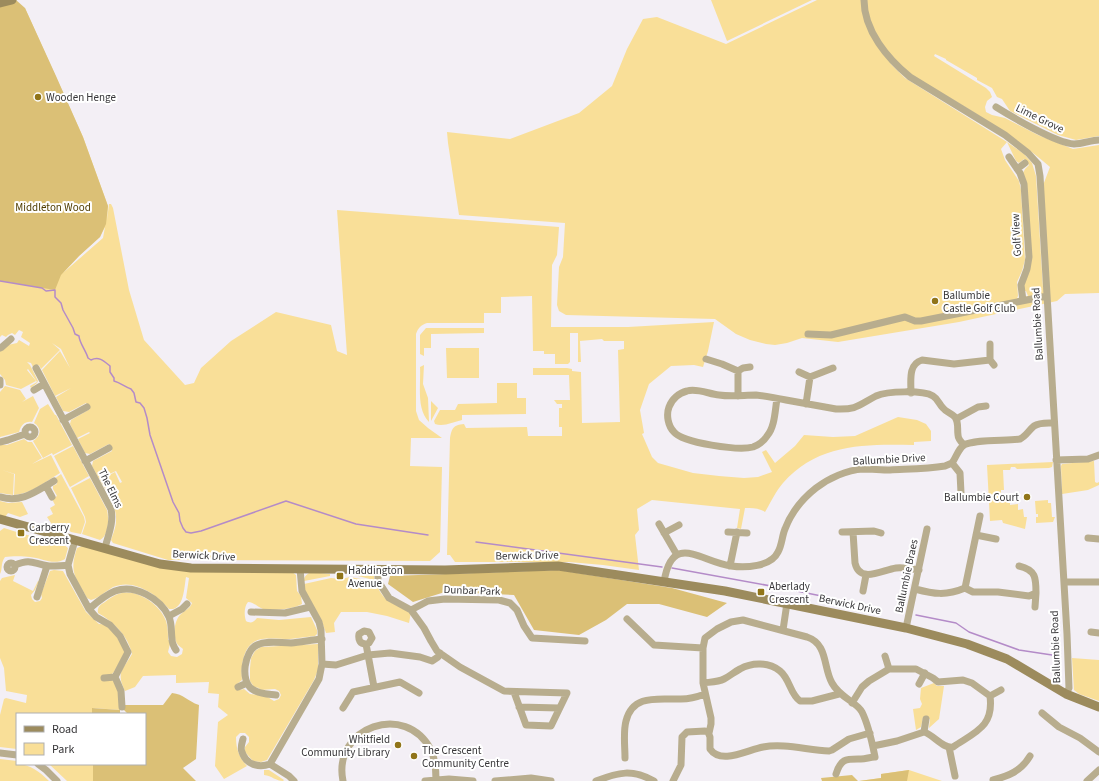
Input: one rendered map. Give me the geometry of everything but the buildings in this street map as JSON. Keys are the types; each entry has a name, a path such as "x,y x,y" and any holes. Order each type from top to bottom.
{"street":[{"path":"0,4 12,0"},
{"name":"Ballumbie Road","path":"864,0 867,19 876,38 885,52 898,67 910,77 1005,136 1028,153 1038,164 1040,176 1064,582 1069,688 1066,694 1099,707"},
{"name":"Lime Grove","path":"996,107 1032,128 1066,143 1075,144 1099,140"},
{"name":"Golf View","path":"1009,157 1024,184 1028,257 1027,268 1021,285 1023,301"},
{"path":"1017,169 1025,163"},
{"path":"808,334 831,335 905,317 915,322 921,322 1047,296"},
{"path":"0,348 12,339"},
{"path":"910,393 912,372 914,365 917,362 922,360 954,364 992,362 990,344"},
{"path":"706,359 738,371"},
{"path":"738,371 743,368 750,367"},
{"name":"The Elms","path":"36,368 111,509 112,524 105,548"},
{"path":"799,372 810,377 833,368"},
{"path":"738,371 738,396"},
{"path":"806,404 810,377"},
{"path":"0,380 0,385"},
{"path":"34,390 44,384"},
{"path":"777,399 771,430 768,436 761,443 752,447 743,448 695,442 681,438 674,432 669,423 669,407 672,401 679,394 687,391 719,395 756,395 845,410 856,408 884,393 894,392 928,394 933,396 943,409 956,419 958,424 958,435 964,445"},
{"path":"956,419 978,407 986,406"},
{"path":"63,420 87,407"},
{"path":"961,493 960,473 952,463 964,445 1020,439 1025,437 1034,426 1041,423 1054,423"},
{"path":"0,442 25,434"},
{"name":"The Elms","path":"85,461 109,448"},
{"path":"1056,460 1088,459 1099,455"},
{"name":"Ballumbie Drive","path":"677,555 691,553 730,566 750,566 765,563 773,559 778,552 785,529 793,513 802,501 816,488 831,478 846,472 862,469 890,470 938,467 952,463"},
{"path":"0,497 7,499 20,499 54,481"},
{"path":"46,486 52,497"},
{"path":"965,588 980,516"},
{"name":"Berwick Drive","path":"0,519 175,567 445,570 558,566 725,591 906,628 967,644 1007,659 1066,694"},
{"path":"659,524 677,555 671,560 667,567 664,582"},
{"path":"664,533 679,525"},
{"name":"Ballumbie Braes","path":"906,628 928,529"},
{"path":"842,532 874,531 881,533"},
{"path":"728,532 747,533"},
{"path":"730,566 736,532"},
{"path":"854,532 856,568 860,572 866,575 901,567 919,570"},
{"path":"976,534 996,539"},
{"path":"1088,538 1099,539"},
{"path":"75,540 68,566 70,574 89,609 96,617 110,625 120,636 128,652 115,677"},
{"path":"15,565 24,561 32,561 47,566 68,566"},
{"path":"36,597 47,566"},
{"path":"1020,566 1029,568 1033,574 1036,584 1035,607"},
{"path":"270,764 320,679 322,664 321,630 319,622 302,591 300,569"},
{"path":"378,570 378,581 389,598 412,610 440,653 460,668 504,692 514,692 567,693 551,726 526,725 514,692"},
{"path":"863,591 866,575"},
{"path":"1064,582 1099,582"},
{"path":"915,589 944,594 965,588 973,592 998,592 1029,596 1036,593"},
{"path":"89,609 108,594 116,591 125,589 143,592 161,606 169,616 172,640 176,650"},
{"name":"Dunbar Park","path":"412,610 428,601 445,599 499,600 510,603 518,610 524,626 532,638 585,641"},
{"path":"783,630 787,603"},
{"path":"169,616 182,609 187,604"},
{"path":"251,612 285,613 310,607"},
{"path":"627,619 654,645 703,648"},
{"path":"836,774 842,762 848,758 862,759 875,757 870,733 860,708 839,694 831,682 820,645 814,639 743,620 731,622 717,629 705,638 703,648 703,683 711,718 709,745 714,754 722,756 772,746 828,751 849,739 870,733"},
{"path":"276,695 257,692 251,689 247,683 247,658 251,650 256,645 264,643 292,643 322,639"},
{"path":"366,644 374,687"},
{"path":"322,664 336,665 368,654 390,653 420,657 432,661 438,657 440,653"},
{"path":"885,656 888,669"},
{"path":"703,683 724,679 745,666 767,664 777,668 784,674 793,694 800,701 812,701 839,694"},
{"path":"852,703 862,688 869,681 888,669 916,669 938,682 963,680 972,683 990,696"},
{"path":"920,684 925,673"},
{"path":"104,678 115,677"},
{"path":"115,677 121,691 122,707"},
{"path":"343,708 353,692 374,687 400,682 419,693"},
{"path":"238,687 247,683"},
{"path":"990,696 1001,690"},
{"path":"625,758 625,725 629,713 635,706 646,699 680,699 705,694"},
{"path":"873,746 897,741 924,732 929,733 945,746 953,747 982,728 988,721 990,713 990,696"},
{"path":"519,707 559,708"},
{"path":"1042,713 1059,727 1080,738 1099,752"},
{"path":"924,732 926,719"},
{"path":"343,781 343,759 351,743 365,730 380,725 391,724 410,729 425,741 431,750 434,759 436,780"},
{"path":"673,781 681,765 683,735 690,731 705,731 709,737"},
{"path":"243,739 241,752 251,764 258,766 270,764 290,776 294,781"},
{"path":"949,747 955,776"},
{"path":"0,753 16,755"},
{"path":"993,780 1016,777 1030,756"},
{"path":"39,765 57,781"},
{"path":"1089,780 1099,770"},
{"path":"596,781 615,774 629,772 644,775 654,781"},
{"path":"496,781 531,778 551,781"},
{"path":"425,781 449,779 473,781"}],"green space":[{"name":"Middleton Wood","path":"16,0 25,8 56,76 83,137 108,206 106,224 100,237 61,275 55,290 0,281 0,4"},
{"path":"711,0 812,0 727,41"},
{"path":"817,0 1099,0 1099,136 1076,140 1058,135 1010,111 1002,99 997,97 992,88 977,80 977,78 946,59 935,54 934,56 986,88 990,92 992,97 987,101 985,107 986,112 1005,118 1038,135 1073,149 1099,145 1099,293 1065,294 1057,301 959,322 838,342 802,338 775,345 766,344 750,340 736,334 715,319 566,315 559,311 557,305 559,267 563,257 565,223 459,215 447,132 510,139 579,113 612,86 627,49 643,19 657,17 726,44","holes":["890,63 993,124 1050,167 1042,188 1049,288 1043,288 1036,176 1032,163 1024,154 1007,142 905,78","1007,142 1016,161 1019,163 1024,159 1029,165 1023,173 1030,269 1024,285 1024,291 1026,291 1028,296 1017,298 1017,282 1025,260 1021,190 1019,181 1005,160 1001,149"]},
{"path":"25,8 83,137 108,206 107,220 109,204 111,204 113,208 129,290 144,340 185,385 194,383 201,368 231,341 276,312 331,325 337,351 347,355 337,210 559,227 557,255 552,265 551,327 628,327 714,322 703,367 694,365 671,366 649,384 640,410 644,433 642,434 652,457 658,463 693,473 744,478 758,477 772,472 762,452 766,450 775,463 795,446 804,435 833,437 855,436 898,417 917,420 926,424 931,431 931,441 914,442 914,445 861,446 827,453 811,460 783,483 765,512 753,508 745,508 741,529 737,528 740,509 652,500 637,509 639,530 635,535 639,570 569,562 455,562 450,555 447,555 450,438 452,429 455,426 464,424 466,428 527,427 528,436 562,436 562,427 559,427 559,408 562,408 562,404 557,404 554,400 570,400 569,375 533,375 533,368 567,368 572,369 572,371 581,372 582,423 620,422 618,350 624,349 624,341 604,341 602,339 580,341 581,362 578,362 578,333 570,333 570,362 568,364 555,364 555,354 544,354 544,351 533,351 532,296 501,297 501,313 484,313 484,323 427,323 420,327 416,334 416,411 419,420 442,438 411,438 410,466 442,467 440,552 430,561 168,560 113,543 111,540 116,523 116,515 111,500 100,480 115,472 120,483 122,482 116,471 99,479 92,466 93,461 112,451 109,444 90,454 85,453 78,439 90,433 89,432 77,438 70,424 71,420 90,409 86,403 69,412 63,411 56,397 71,388 55,396 42,370 60,351 70,368 61,349 52,343 60,350 41,369 39,365 33,367 31,363 27,362 38,381 37,383 31,388 30,386 37,382 28,369 27,370 36,381 21,389 6,385 5,380 0,374 0,351 8,345 17,343 19,340 29,346 30,343 21,337 23,332 19,330 15,335 12,333 6,337 2,335 0,337 0,281","holes":["105,227 103,238 63,273 100,237"]},
{"path":"426,328 484,328 484,333 431,334 431,348 424,348 424,356 420,354 420,335"},
{"path":"446,348 479,348 479,378 447,378"},
{"path":"424,365 423,384 428,398 429,422 422,410 420,396 420,367"},
{"path":"497,383 517,383 517,398 526,398 526,414 462,415 462,420 445,425 435,424 434,421 440,410 455,410 458,404 497,403"},
{"path":"5,386 20,390 26,399 22,402 33,396 39,408 32,422 27,422 24,424 19,432 0,437 0,392"},
{"path":"431,401 438,408 431,421"},
{"path":"48,404 56,415 72,445 53,455 52,453 43,458 33,441 38,437 40,432 37,425 34,423 40,409"},
{"path":"24,439 28,442 32,442 42,458 32,464 51,455 60,473 32,490 14,495 15,474 2,470 14,474 13,495 0,493 0,445 7,445"},
{"path":"73,446 89,476 70,487 54,456"},
{"path":"1094,461 1095,482 1099,482 1099,485 1088,490 1062,494 1062,464"},
{"path":"1053,462 1052,467 1049,468 1017,469 1015,467 1011,467 1010,470 1003,470 1004,490 1001,490 1001,493 998,493 999,502 1010,502 1010,505 1018,504 1018,510 1023,509 1024,517 1027,517 1025,529 1003,523 1002,520 990,521 987,465"},
{"path":"61,474 84,517 85,522 81,534 71,532 61,525 53,526 47,517 53,514 50,508 55,505 52,499 57,496 53,489 53,486 57,484 54,479"},
{"path":"90,478 108,514 107,531 100,540 82,534 86,522 85,517 71,488"},
{"path":"1048,500 1048,503 1051,503 1052,517 1055,517 1053,522 1036,523 1036,517 1038,517 1038,514 1036,514 1035,501"},
{"path":"0,501 8,503 22,502 28,514 20,517 8,513 5,517 0,515"},
{"path":"4,528 62,543 68,548 65,559 52,562 27,557 5,557 0,574 0,531"},
{"path":"82,546 161,567 292,572 296,575 297,591 301,596 302,604 289,608 272,610 263,609 248,602 245,609 245,619 248,622 255,621 257,618 279,620 311,617 317,630 317,634 315,636 290,639 262,639 256,641 247,649 244,655 242,680 236,685 236,689 244,689 250,694 266,696 274,701 279,699 281,695 279,691 275,689 260,690 259,688 254,687 250,681 251,658 255,651 261,647 318,644 318,670 314,680 267,760 261,762 253,761 245,752 245,747 249,742 249,737 245,733 240,733 236,737 237,749 247,766 224,779 215,766 218,722 228,715 218,707 219,694 208,693 209,682 176,683 176,675 143,676 135,687 125,691 122,685 121,672 132,654 130,647 120,630 98,613 98,608 118,594 129,593 142,596 154,604 163,615 167,626 168,640 170,640 168,652 171,656 177,657 182,654 183,649 176,642 174,633 175,624 179,617 189,608 192,603 186,598 189,578 186,577 182,598 178,606 174,609 169,609 158,598 144,589 129,585 113,587 91,600 87,598 79,585 73,569 77,548"},
{"path":"558,570 672,588 727,603 707,617 659,604 627,604 606,620 579,635 534,630 514,595 445,592 413,602 388,584 390,576"},
{"path":"50,571 63,571 86,612 99,624 112,630 118,638 125,652 111,675 112,680 118,689 120,710 93,708 92,713 16,713 16,749 0,747 0,715 4,699 6,698 26,703 27,695 6,691 4,668 0,658 0,581 2,578 15,575 13,581 33,591 39,581 31,595 35,602 40,601 42,598 41,594"},
{"path":"311,572 330,574 330,576 304,581 306,575"},
{"path":"370,573 374,576 374,580 350,574"},
{"path":"350,577 376,582 378,589 385,598 411,612 409,623 367,612 341,612 334,623 335,632 326,633 321,619 304,590 304,584 331,578 341,579"},
{"path":"1072,658 1099,660 1099,701 1079,694 1074,690"},
{"path":"934,683 937,686 944,686 939,719 929,728 930,719 923,717 921,727 916,730 913,709 920,708 922,704 920,699 921,688"},
{"path":"172,693 180,695 199,705 196,759 183,768 196,781 93,781 93,765 146,765 146,713 127,713 123,709 124,705 163,705"},
{"path":"92,708 120,710 120,713 92,713"},
{"path":"0,759 16,761 16,765 26,765 49,781 0,781"},
{"path":"50,765 93,765 93,781 67,781"},
{"path":"264,770 269,770 284,780 281,781 264,775"},
{"path":"909,770 942,781 859,781 881,778 881,774"},
{"path":"909,770 907,781 859,781 881,778 881,774"},
{"path":"852,775 858,781 822,781 821,778"}],"waterway":[{"path":"0,281 42,288 46,291 55,290 55,297 61,303 75,334 79,336 88,358 91,360 99,359 106,362 110,366 110,372 114,378 114,381 131,389 134,393 136,402 140,403 144,408 150,435 173,502 179,513 180,521 186,532 191,533 201,531 286,501 356,524 428,535"},
{"path":"476,542 662,567"},
{"path":"672,568 851,602"},
{"path":"916,615 956,623 969,632 1019,650 1052,655"}],"place":[{"name":"Wooden Henge","path":"38,97"},
{"name":"Ballumbie Castle Golf Club","path":"935,301"},
{"name":"Ballumbie Court","path":"1027,497"},
{"name":"Carberry Crescent","path":"21,533"},
{"name":"Haddington Avenue","path":"340,576"},
{"name":"Aberlady Crescent","path":"761,592"},
{"name":"Whitfield Community Library","path":"398,745"},
{"name":"The Crescent Community Centre","path":"414,756"}]}
